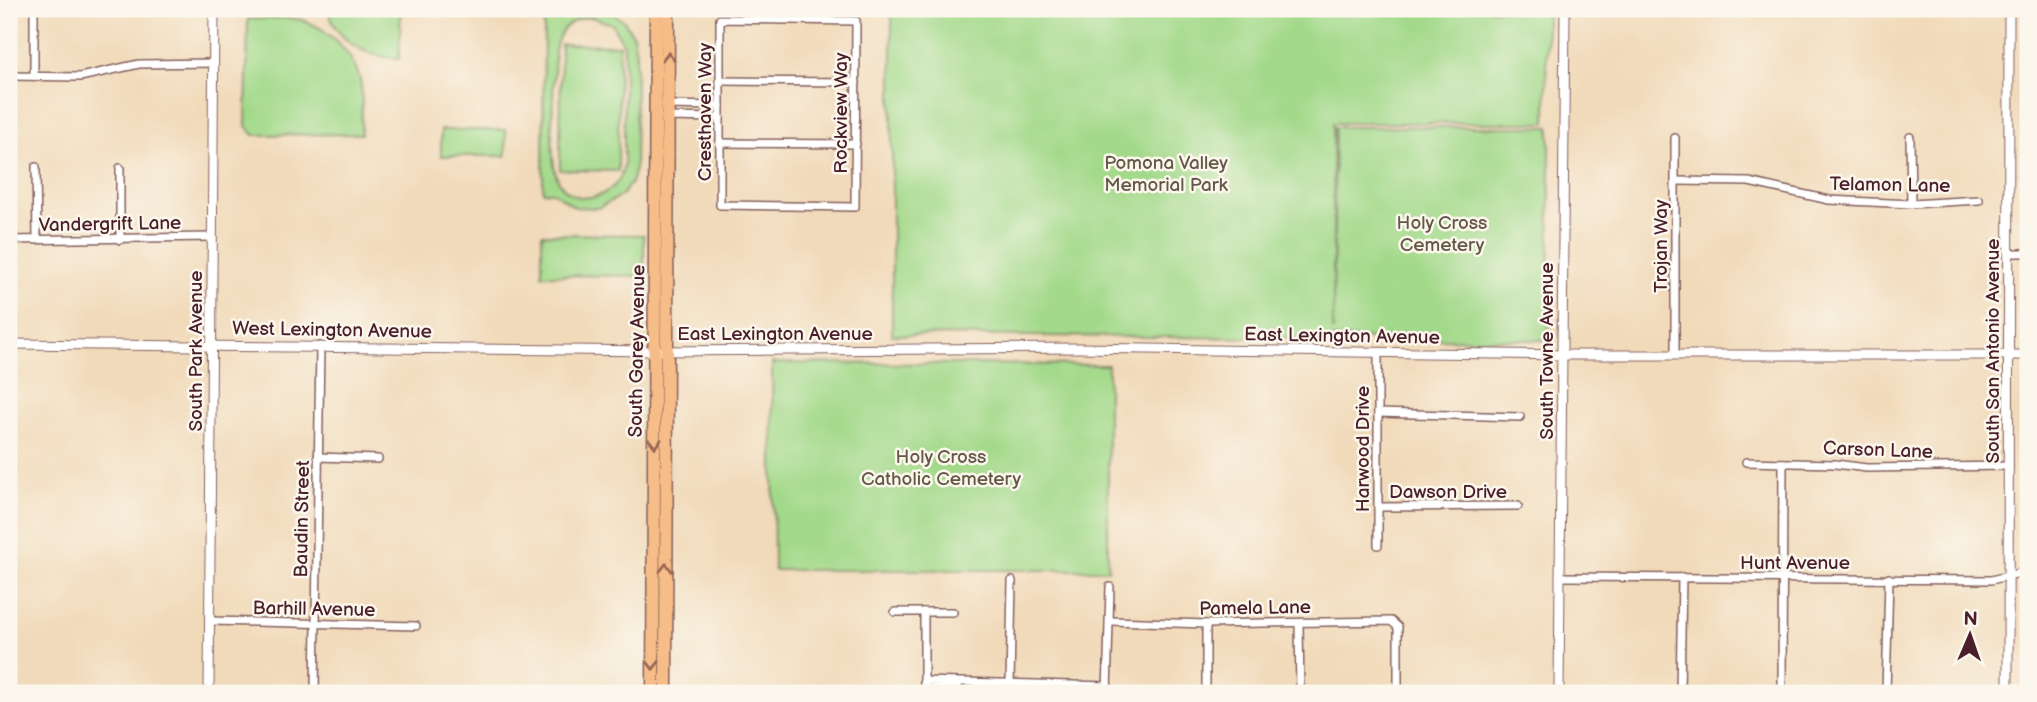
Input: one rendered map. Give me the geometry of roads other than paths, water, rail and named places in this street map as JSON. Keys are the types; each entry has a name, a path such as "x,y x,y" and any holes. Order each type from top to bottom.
{"main road":[{"name":"South Garey Avenue","path":"656,9 663,111"},
{"name":"South Garey Avenue","path":"666,693 660,636 663,111 668,9"},
{"name":"South Garey Avenue","path":"653,693 660,636"}],"street":[{"path":"34,9 34,76"},
{"name":"South Park Avenue","path":"209,693 214,9"},
{"path":"808,19 809,9"},
{"name":"South Towne Avenue","path":"1559,693 1565,9"},
{"name":"South San Antonio Avenue","path":"2008,693 2011,355 2009,9"},
{"name":"Cresthaven Way","path":"808,19 720,19 720,205 855,207"},
{"name":"Rockview Way","path":"808,19 856,20 855,207"},
{"path":"9,76 80,77 158,62 214,63"},
{"path":"720,80 856,82"},
{"path":"663,111 720,106"},
{"path":"663,111 720,118"},
{"path":"1910,137 1911,204"},
{"name":"Trojan Way","path":"1675,138 1675,353"},
{"path":"720,143 856,144"},
{"path":"36,167 37,240"},
{"path":"120,168 120,240"},
{"name":"Telamon Lane","path":"1676,181 1749,182 1829,201 1911,204 1979,200"},
{"name":"Vandergrift Lane","path":"9,240 212,237"},
{"path":"2010,253 2028,253"},
{"name":"West Lexington Avenue","path":"9,344 661,351"},
{"name":"Baudin Street","path":"315,693 320,346"},
{"name":"East Lexington Avenue","path":"661,351 1079,348 1564,355 2028,355"},
{"name":"Harwood Drive","path":"1378,353 1378,545"},
{"path":"1378,413 1520,417"},
{"path":"318,457 378,459"},
{"name":"Carson Lane","path":"1746,462 1867,468 2009,466"},
{"path":"1782,693 1783,463"},
{"name":"Dawson Drive","path":"1378,507 1518,506"},
{"name":"Hunt Avenue","path":"1561,577 1991,580 2028,571"},
{"path":"1680,693 1682,578"},
{"path":"1886,693 1889,578"},
{"path":"1010,684 1012,580"},
{"path":"924,612 924,687 1010,684 1107,690 1110,587"},
{"path":"895,612 953,612"},
{"name":"Barhill Avenue","path":"211,621 416,626"},
{"name":"Pamela Lane","path":"1111,621 1206,624 1391,621 1398,627 1398,693"},
{"path":"1299,623 1300,693"},
{"path":"1206,624 1206,693"}],"park label":[{"name":"Pomona Valley Memorial Park","path":"1166,173"},
{"name":"Holy Cross Cemetery","path":"1442,233"},
{"name":"Holy Cross Catholic Cemetery","path":"941,467"}]}
